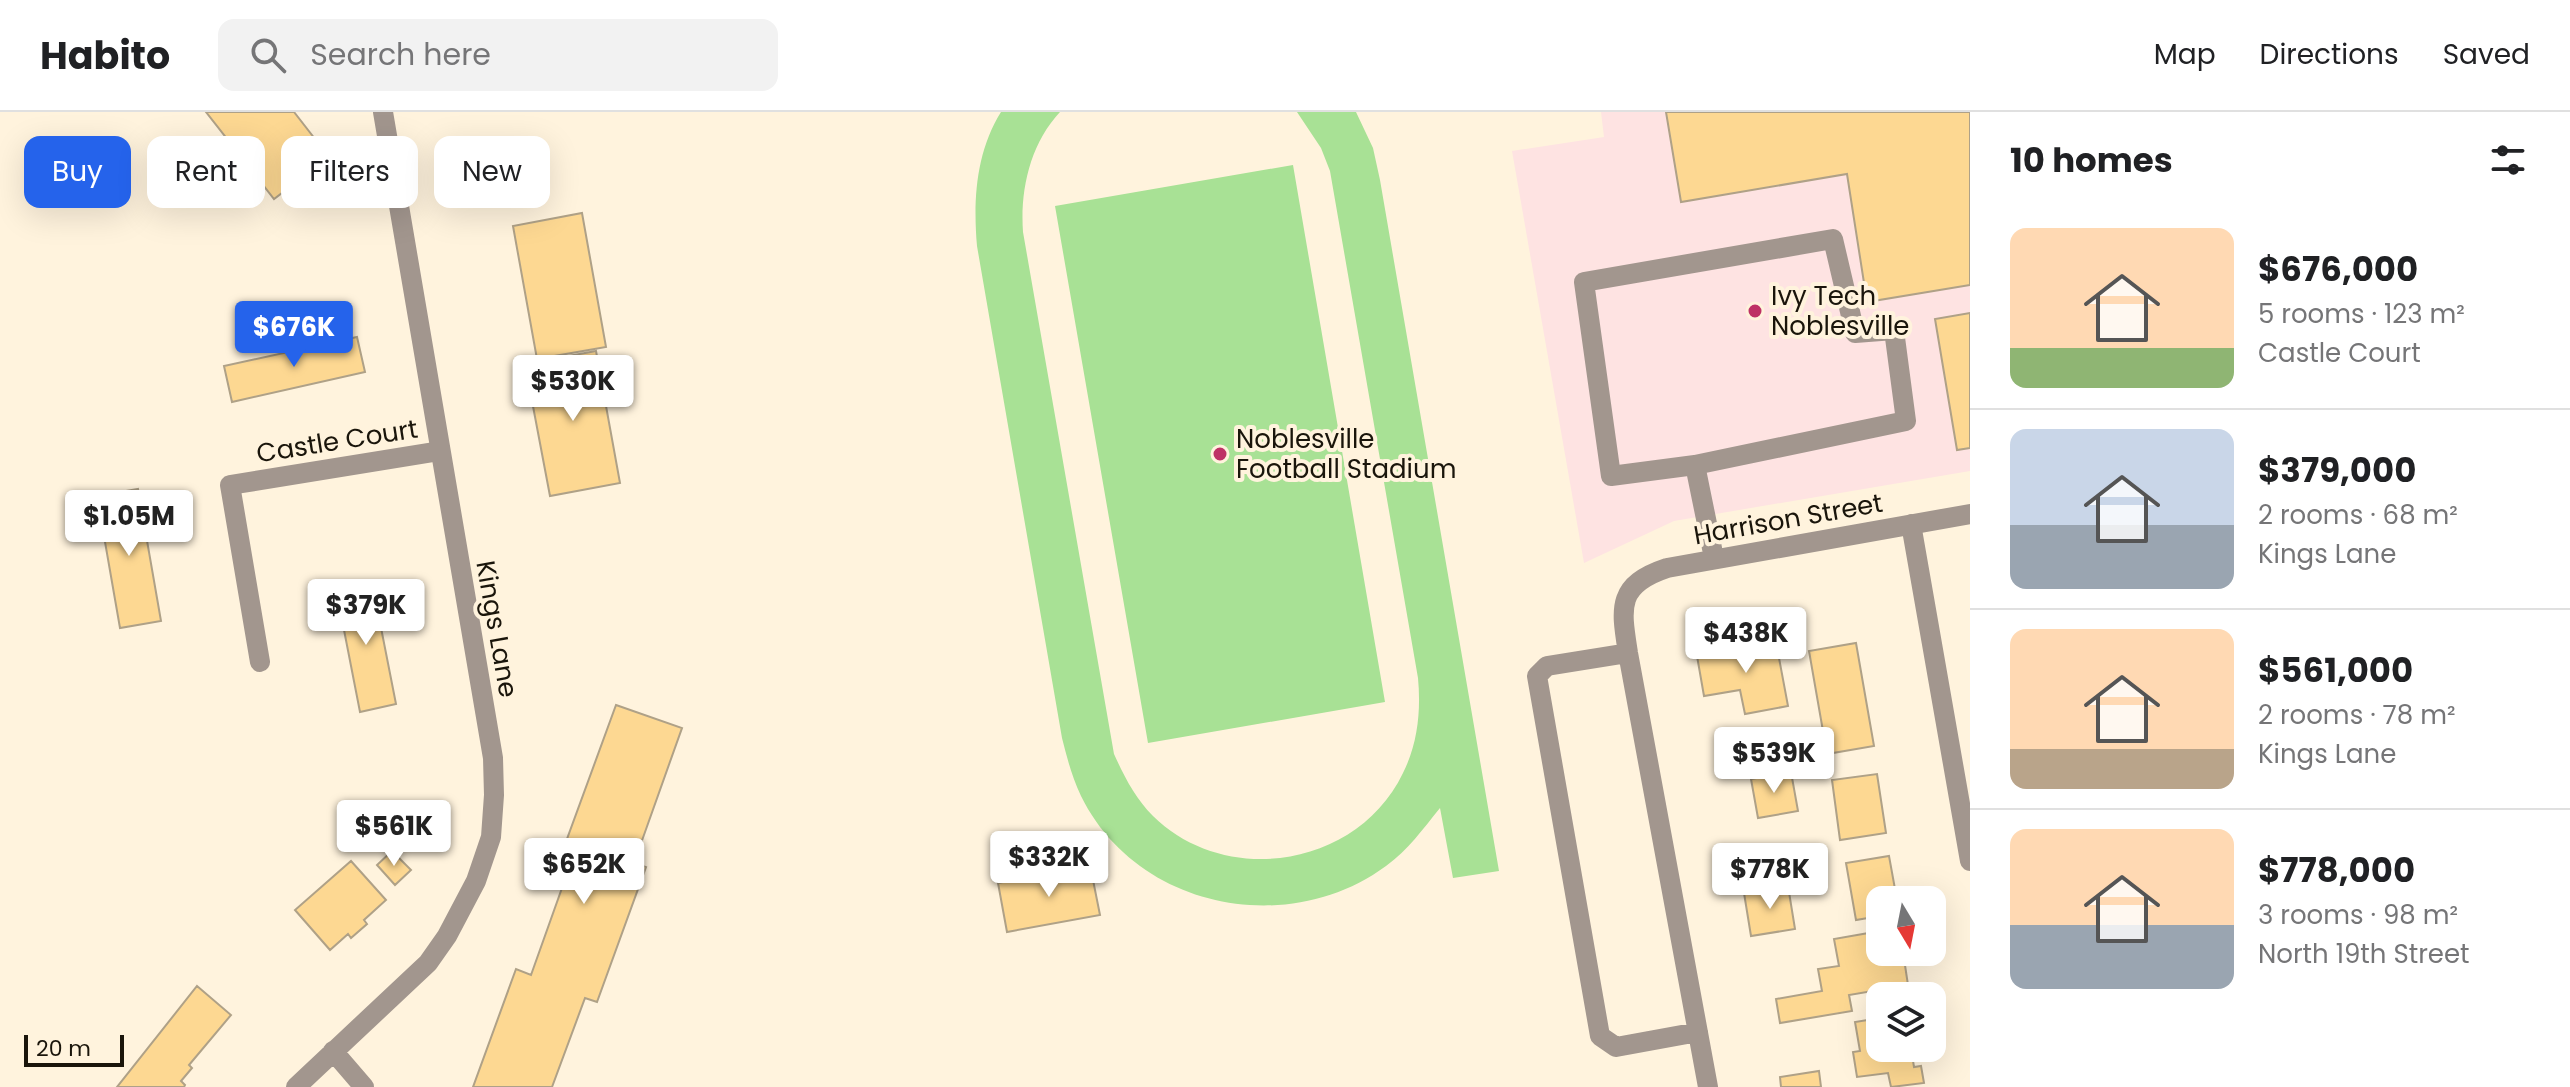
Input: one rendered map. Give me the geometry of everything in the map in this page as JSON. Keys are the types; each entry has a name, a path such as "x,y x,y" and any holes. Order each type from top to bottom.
{"street":[{"name":"Kings Lane","path":"296,1087 428,963 447,936 476,881 491,837 493,758 383,112"},
{"path":"1833,239 1855,333 1894,330 1906,421 1695,465 1611,476 1584,282 1833,239"},
{"name":"Castle Court","path":"260,662 230,485 440,451"},
{"path":"1695,465 1714,558"},
{"name":"Harrison Street","path":"1628,653 1622,614 1625,598 1650,573 1714,558 1970,514"},
{"path":"1911,524 1970,861"},
{"path":"1698,1032 1616,1047 1600,1036 1537,676 1547,666 1628,653 1698,1032 1708,1087"},
{"path":"333,1051 364,1087"}],"shaded area":[{"name":"Ivy Tech Noblesville","path":"1601,112 1970,112 1970,471 1674,521 1584,563 1512,151 1604,137"}],"green space":[{"path":"1001,112 1060,112 1041,138 1029,168 1023,200 1023,232 1114,754 1130,786 1147,809 1183,839 1217,853 1252,859 1288,857 1323,847 1355,830 1382,805 1403,773 1417,726 1418,678 1330,171 1321,148 1297,112 1356,112 1373,148 1380,180 1499,871 1453,878 1440,808 1394,860 1347,889 1304,902 1260,905 1217,900 1176,887 1138,864 1106,834 1081,796 1062,738 977,246 976,211 981,160"},
{"name":"Noblesville Football Stadium","path":"1293,165 1385,702 1148,743 1055,206"}],"building":[{"path":"206,112 294,112 313,136 281,136 281,194 274,199 265,187 265,136 225,136"},
{"path":"1666,112 1970,112 1970,285 1867,302 1847,174 1681,202"},
{"path":"582,213 606,347 537,359 513,226"},
{"path":"1970,313 1970,448 1957,450 1935,319"},
{"path":"357,337 365,372 232,402 224,366"},
{"path":"596,351 620,483 550,496 525,364"},
{"path":"138,489 161,621 120,628 97,496"},
{"path":"372,582 396,704 360,712 336,589"},
{"path":"1772,638 1788,706 1745,714 1740,690 1704,696 1697,656 1720,651 1719,647"},
{"path":"1856,643 1874,746 1827,754 1809,651"},
{"path":"616,705 682,728 634,863 646,867 597,1002 585,998 552,1087 473,1087 516,969 531,975 578,843 567,839"},
{"path":"1791,772 1798,811 1758,818 1751,779"},
{"path":"1877,774 1886,833 1840,840 1832,780"},
{"path":"392,851 411,870 395,885 377,865"},
{"path":"1889,856 1894,886 1866,886 1866,918 1856,920 1846,863"},
{"path":"351,861 386,900 364,920 367,924 351,938 348,934 330,950 295,910"},
{"path":"1090,865 1100,915 1007,932 998,883"},
{"path":"1788,886 1795,929 1751,936 1744,893"},
{"path":"1866,933 1866,966 1905,966 1908,982 1866,982 1866,992 1849,995 1852,1011 1780,1023 1776,999 1822,991 1818,969 1839,966 1834,939"},
{"path":"197,986 231,1015 189,1065 192,1068 181,1081 184,1087 117,1087"},
{"path":"1866,1020 1866,1062 1913,1062 1914,1067 1921,1066 1924,1083 1891,1087 1888,1073 1857,1077 1853,1052 1860,1051 1855,1022"},
{"path":"1819,1071 1821,1087 1781,1087 1780,1077"}],"place":[{"name":"Ivy Tech Noblesville","path":"1755,311"},
{"name":"Noblesville Football Stadium","path":"1220,454"}]}
